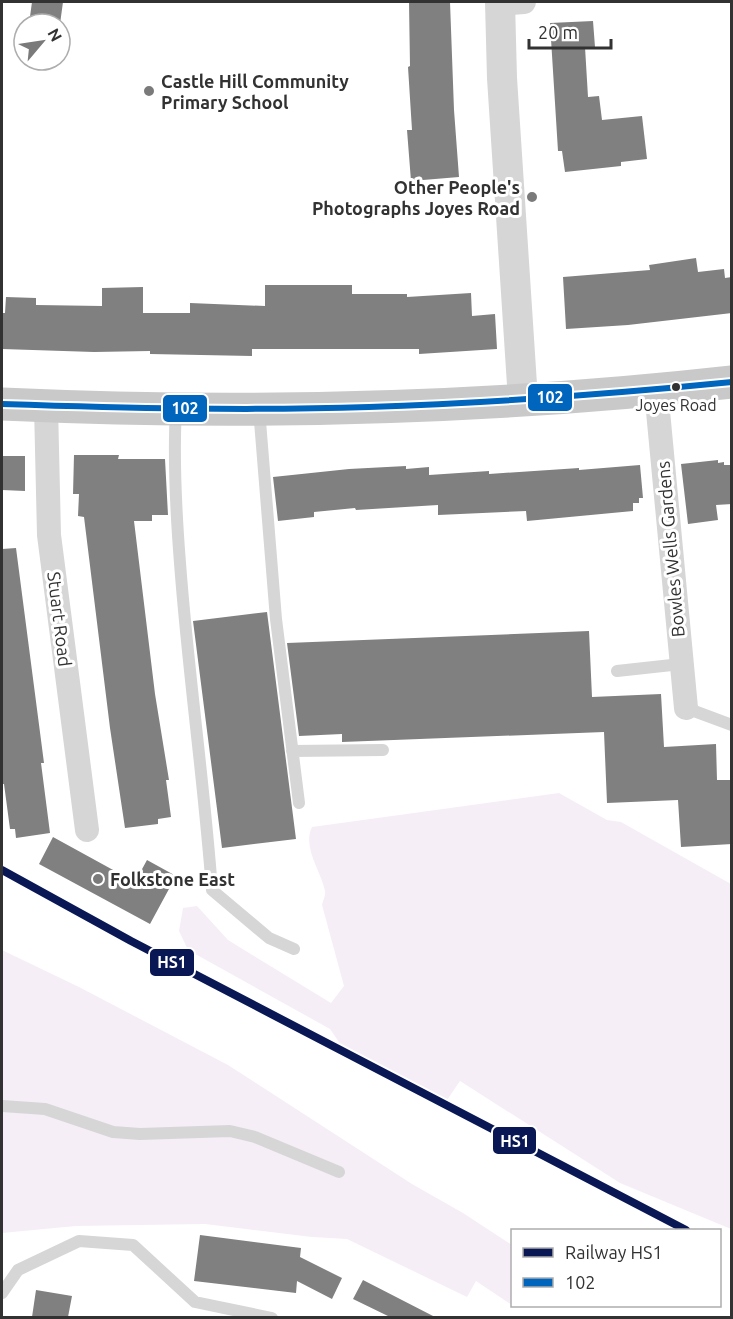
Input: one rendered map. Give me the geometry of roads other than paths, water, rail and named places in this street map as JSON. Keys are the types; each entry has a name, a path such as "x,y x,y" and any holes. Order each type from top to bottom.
{"main road":[{"path":"2,404 352,408 523,400 732,382"}],"street":[{"path":"508,2 502,78 523,400"},
{"name":"Bowles Wells Gardens","path":"656,390 686,708"},
{"name":"Stuart Road","path":"46,406 49,535 87,830"}],"lane":[{"path":"176,407 174,433 181,578 212,890 269,938 294,949"},
{"path":"258,408 276,619 299,803"},
{"path":"617,670 681,664"},
{"path":"686,708 732,725"},
{"path":"292,751 383,750"},
{"path":"2,1106 45,1109 113,1132 140,1134 230,1131 255,1137 339,1172"},
{"path":"2,1293 18,1270 79,1241 133,1245 195,1302 272,1317"}],"rail line":[{"name":"HS1","path":"2,870 131,941 684,1229"}],"place":[{"name":"Castle Hill Community Primary School","path":"149,91"},
{"name":"Other People's Photographs Joyes Road","path":"532,197"},
{"name":"Joyes Road","path":"676,387"},
{"name":"Folkstone East","path":"98,879"}]}
